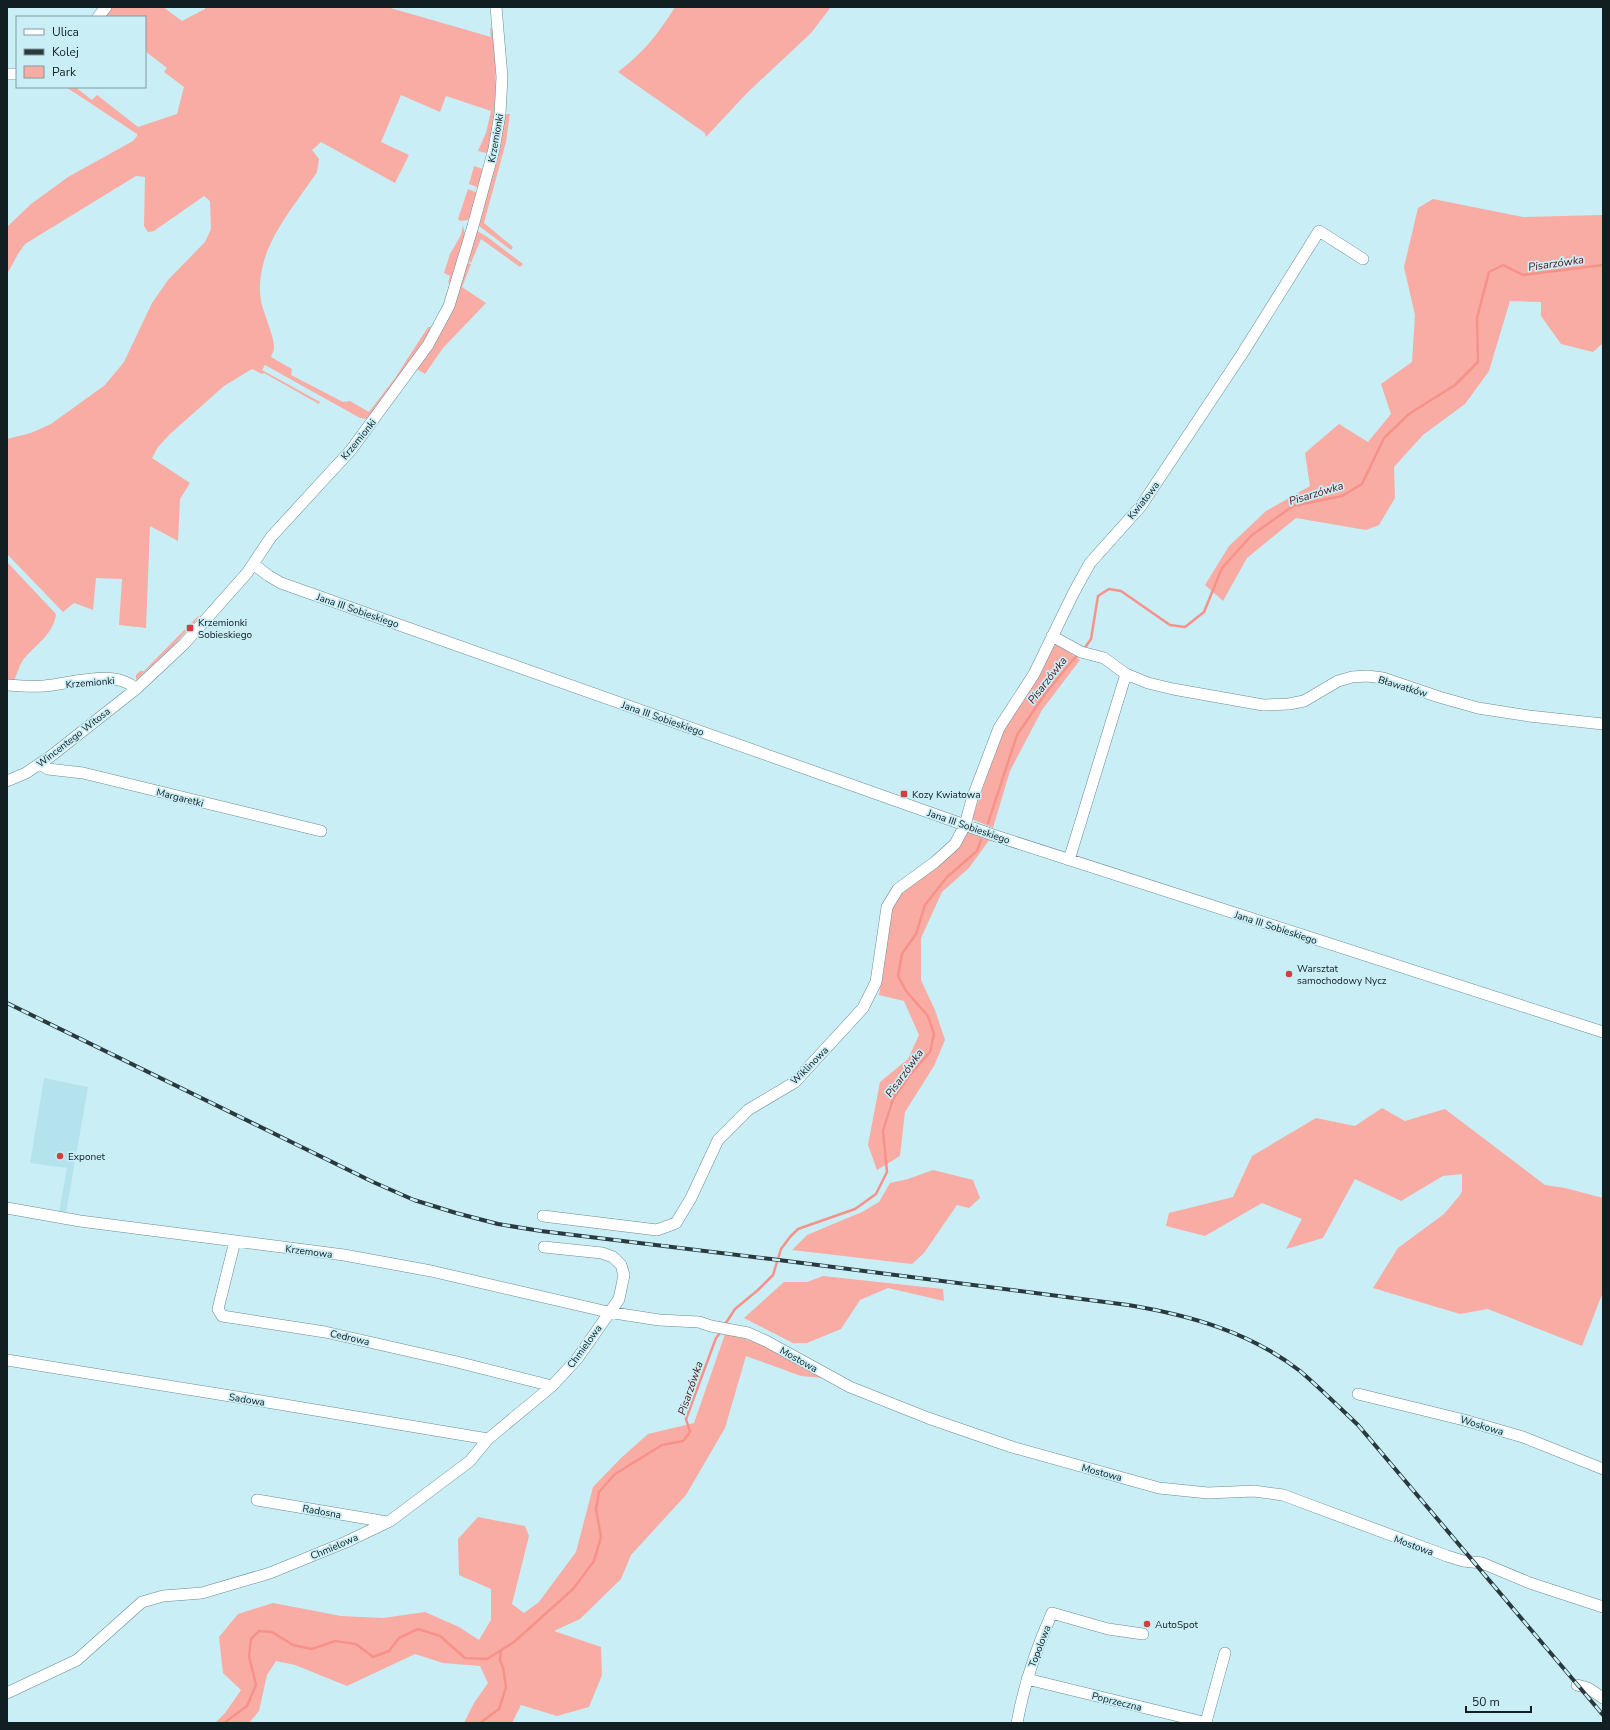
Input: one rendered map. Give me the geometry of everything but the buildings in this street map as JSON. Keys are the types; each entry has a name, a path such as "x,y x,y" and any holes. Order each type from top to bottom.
{"street":[{"path":"99,16 106,7"},
{"name":"Krzemionki","path":"7,685 42,686 112,678 126,681 136,689 184,644 253,564 272,537 369,427 421,356 439,327 449,306 478,212 494,149 500,114 502,77 496,7"},
{"name":"Kwiatowa","path":"965,825 972,799 999,728 1034,674 1074,592 1090,563 1141,506 1242,354 1319,230 1363,259"},
{"name":"Jana III Sobieskiego","path":"253,564 281,583 993,835 1603,1032"},
{"name":"Bławatków","path":"1052,636 1081,652 1104,658 1126,674 1148,683 1263,706 1304,701 1338,681 1352,677 1367,676 1382,678 1478,708 1529,716 1603,724"},
{"path":"1069,860 1126,674"},
{"name":"Wincentego Witosa","path":"7,781 40,764 136,689"},
{"name":"Margaretki","path":"40,764 48,769 83,773 321,831"},
{"name":"Wiklinowa","path":"543,1216 657,1230 676,1223 691,1198 718,1140 748,1110 795,1082 863,1008 876,982 887,907 898,889 935,862 955,844 965,825"},
{"name":"Krzemowa","path":"7,1208 80,1221 344,1255 430,1271 608,1312"},
{"name":"Cedrowa","path":"235,1241 218,1309 222,1316 325,1332 457,1362 552,1386"},
{"path":"544,1247 602,1253 613,1257 621,1265 624,1275 619,1299 608,1312"},
{"name":"Chmielowa","path":"7,1693 76,1660 142,1602 163,1596 202,1594 270,1573 346,1542 387,1522 470,1461 488,1439 552,1386 576,1360 608,1312"},
{"name":"Mostowa","path":"608,1312 659,1320 699,1322 711,1326 748,1333 766,1341 850,1387 928,1418 1012,1447 1159,1488 1208,1493 1254,1491 1283,1495 1447,1556 1464,1561 1482,1563 1524,1580 1603,1607"},
{"name":"Sadowa","path":"7,1360 488,1439"},
{"name":"Woskowa","path":"1358,1394 1464,1420 1523,1438 1603,1469"},
{"name":"Radosna","path":"257,1500 387,1522"},
{"name":"Topolowa","path":"1017,1723 1026,1679 1038,1644 1052,1613 1108,1630 1143,1634"},
{"path":"1206,1723 1225,1653"},
{"name":"Poprzeczna","path":"1026,1679 1206,1723"},
{"path":"1577,1685 1588,1688 1603,1698"}],"shaded area":[{"name":"Exponet","path":"44,1078 88,1087 66,1213 59,1212 67,1168 30,1163"}],"green space":[{"path":"109,7 163,7 182,21 205,9 205,7 387,7 491,37 490,28 492,29 494,46 496,76 493,119 489,151 486,153 478,151 486,133 491,111 446,96 440,112 401,95 381,142 409,155 395,183 321,142 312,150 319,159 317,172 286,216 269,248 263,265 260,283 261,301 274,344 271,357 292,369 291,375 343,402 350,401 369,412 395,378 428,327 433,327 423,345 369,419 360,418 265,365 262,370 320,402 319,404 264,373 262,374 252,369 224,386 170,434 158,447 152,458 190,483 180,499 178,541 150,526 146,628 119,625 122,579 96,578 93,610 74,603 63,612 7,554 7,439 31,433 51,424 105,385 124,362 152,303 168,280 205,242 211,229 210,201 204,196 154,231 148,232 144,226 145,177 136,176 25,244 7,274 7,227 31,204 68,177 133,141 137,136 137,134 68,88 76,88 92,100 97,95 138,127 177,114 184,87 164,72 167,68 146,52 146,16 103,16"},
{"path":"675,7 831,7 811,33 747,93 706,137 705,133 618,72 650,42 663,26"},
{"path":"505,114 510,114 506,142 484,223 513,247 511,250 479,226"},
{"path":"474,166 483,169 480,186 477,187 469,184"},
{"path":"468,189 478,193 471,217 467,220 460,221 458,219"},
{"path":"1433,199 1523,217 1603,215 1603,343 1593,352 1561,344 1541,316 1541,302 1510,301 1489,371 1465,404 1423,435 1394,467 1395,498 1379,525 1366,530 1296,518 1247,558 1223,601 1205,585 1229,546 1266,511 1310,486 1305,453 1339,424 1368,442 1391,414 1381,384 1412,362 1415,315 1404,267 1418,208"},
{"path":"463,225 465,236 452,282 448,283 450,276 444,273 450,254 461,235"},
{"path":"477,231 523,264 520,267 481,239 471,263 468,261"},
{"path":"468,263 471,264 462,287 486,303 443,348 425,374 417,369"},
{"path":"7,562 56,614 52,628 23,660 14,681 7,681"},
{"path":"198,616 199,617 173,646 136,680 136,675 140,671 144,671"},
{"path":"1056,643 1080,660 1042,710 1010,771 993,828 972,819 1003,731 1039,675"},
{"path":"968,831 990,839 969,868 942,892 921,938 921,980 935,1010 945,1040 934,1066 905,1112 900,1156 877,1170 868,1145 880,1082 908,1059 919,1035 904,1001 879,995 891,909 904,891"},
{"path":"1382,1108 1405,1121 1445,1109 1545,1185 1565,1188 1603,1198 1603,1292 1582,1346 1488,1309 1460,1314 1373,1288 1398,1248 1444,1214 1460,1195 1462,1191 1462,1174 1443,1176 1401,1201 1355,1179 1323,1238 1286,1249 1302,1219 1262,1203 1205,1236 1166,1226 1169,1213 1233,1197 1252,1156 1316,1118 1355,1126"},
{"path":"933,1170 973,1180 980,1198 969,1208 957,1205 924,1253 912,1264 792,1250 807,1235 862,1212 879,1202 890,1183 908,1179"},
{"path":"823,1276 943,1289 944,1301 888,1288 860,1300 841,1329 807,1343 793,1343 744,1318 784,1282 807,1282"},
{"path":"725,1334 763,1346 822,1378 801,1376 746,1356 725,1428 686,1495 631,1555 621,1579 580,1619 554,1631 601,1647 602,1675 589,1707 557,1716 521,1705 512,1723 464,1723 474,1703 488,1683 480,1666 443,1663 415,1654 347,1686 295,1665 276,1661 267,1675 259,1711 249,1723 215,1723 225,1713 241,1690 223,1673 219,1637 238,1614 273,1603 341,1616 383,1618 425,1612 459,1627 479,1640 491,1620 491,1589 459,1575 458,1539 478,1517 525,1526 529,1536 512,1604 524,1613 539,1602 576,1552 593,1487 621,1458 648,1434 694,1423"}],"waterway":[{"name":"Pisarzówka","path":"1084,649 1091,639 1098,596 1109,589 1121,591 1170,625 1185,627 1204,612 1222,568 1252,535 1293,506 1342,496 1362,484 1384,438 1409,414 1455,385 1478,362 1477,318 1489,272 1503,265 1523,275 1603,265"},
{"name":"Pisarzówka","path":"988,823 1017,735 1045,694 1079,654"},
{"name":"Pisarzówka","path":"724,1326 735,1309 773,1275 781,1249 798,1229 855,1209 876,1194 887,1172 883,1131 893,1099 909,1076 930,1052 934,1034 928,1016 906,991 898,976 902,954 916,934 925,905 947,877 977,851 981,840"},
{"name":"Pisarzówka","path":"224,1723 247,1706 256,1685 249,1656 251,1639 259,1631 272,1632 293,1645 312,1649 335,1641 356,1644 373,1657 389,1651 399,1638 418,1629 440,1636 465,1658 487,1659 514,1642 573,1589 594,1561 601,1537 596,1509 599,1492 615,1474 662,1445 683,1441 690,1432 686,1419 716,1338 721,1332"},
{"path":"480,1723 499,1709 506,1687 503,1667 500,1661 501,1650"}],"railway":[{"path":"7,1003 373,1182 414,1200 456,1213 498,1224 541,1231 1128,1305 1196,1320 1240,1336 1281,1357 1300,1371 1358,1425 1603,1715"}],"place":[{"name":"Krzemionki Sobieskiego","path":"190,628"},
{"name":"Kozy Kwiatowa","path":"904,794"},
{"name":"Warsztat samochodowy Nycz","path":"1289,974"},
{"name":"Exponet","path":"60,1156"},
{"name":"AutoSpot","path":"1147,1624"}]}
